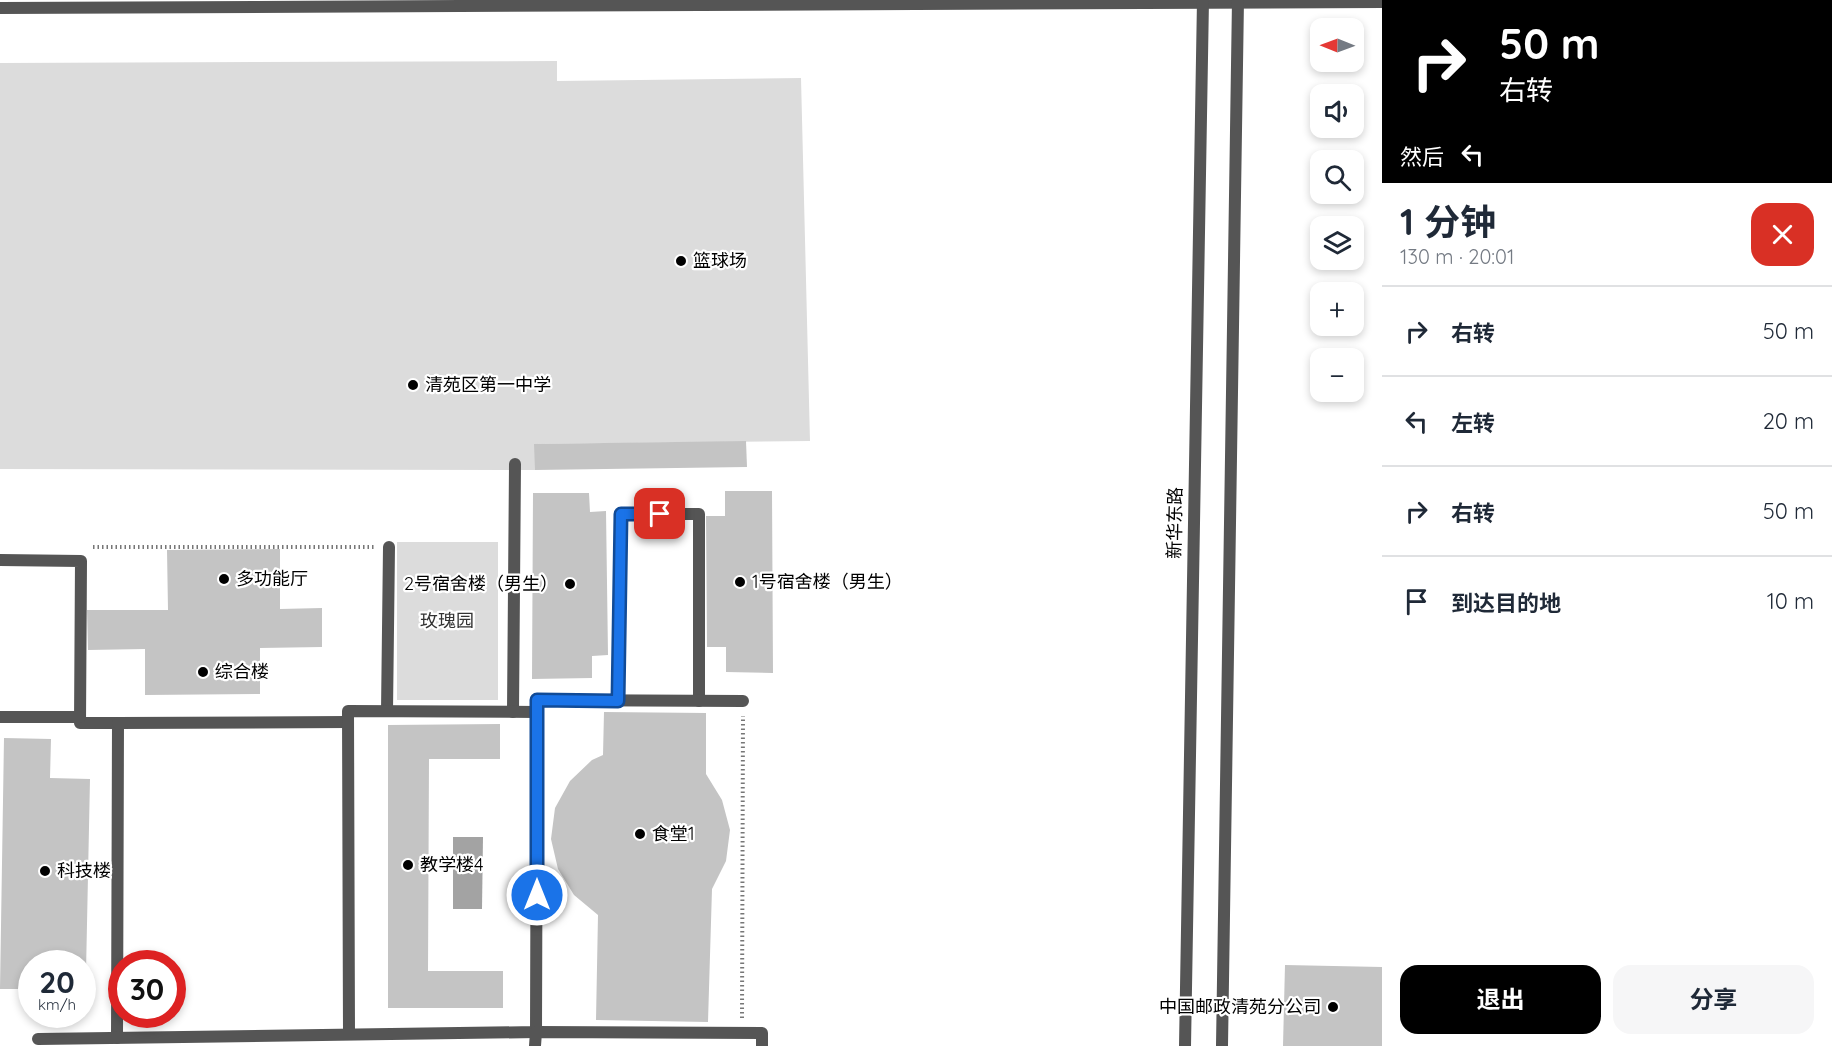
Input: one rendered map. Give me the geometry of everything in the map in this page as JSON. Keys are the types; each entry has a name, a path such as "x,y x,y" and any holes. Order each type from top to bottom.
{"street":[{"name":"新华东路","path":"1185,1046 1202,2"},
{"path":"1222,1046 1238,2"},
{"path":"0,8 1382,2"},
{"path":"513,712 514,464"},
{"path":"618,701 621,514 699,514 699,701"},
{"path":"387,711 389,547"},
{"path":"0,560 81,561 80,723 348,722"},
{"path":"536,1046 537,700 743,701"},
{"path":"350,1034 348,711 537,712"},
{"path":"0,717 81,717"},
{"path":"117,1038 118,723"},
{"path":"38,1039 287,1041 350,1034 762,1033 762,1046"}],"path":[{"path":"81,561 82,547 389,547"},
{"path":"741,1033 743,701"}],"green space":[{"path":"557,61 557,81 801,78 810,441 535,444 535,470 0,469 0,63"},
{"name":"玫瑰园","path":"397,542 498,542 498,700 397,700"}],"shaded area":[{"path":"453,837 483,837 482,909 453,909"}],"building":[{"path":"746,441 747,467 535,470 534,444"},
{"name":"1号宿舍楼（男生）","path":"725,491 772,491 773,673 726,672 726,647 707,647 706,516 725,516"},
{"name":"2号宿舍楼（男生）","path":"533,493 589,493 590,512 606,511 608,655 592,656 592,678 532,679"},
{"name":"综合楼","path":"280,549 280,609 322,608 322,647 260,648 260,694 145,695 145,649 88,650 87,610 168,610 167,550"},
{"name":"食堂1","path":"604,712 706,713 706,774 722,800 730,830 726,861 712,889 708,1022 596,1020 598,915 574,895 558,869 551,839 555,808 570,781 592,760 603,755"},
{"name":"教学楼4","path":"500,724 500,759 429,759 428,971 503,971 503,1008 388,1008 388,725"},
{"name":"科技楼","path":"4,738 51,739 50,778 90,779 86,950 18,950 18,989 0,989"},
{"name":"中国邮政清苑分公司","path":"1285,965 1382,967 1382,1046 1283,1046"}],"place":[{"name":"篮球场","path":"681,261"},
{"name":"清苑区第一中学","path":"413,385"},
{"name":"多功能厅","path":"224,579"},
{"name":"1号宿舍楼（男生）","path":"740,582"},
{"name":"2号宿舍楼（男生）","path":"570,584"},
{"name":"综合楼","path":"203,672"},
{"name":"食堂1","path":"640,834"},
{"name":"教学楼4","path":"408,865"},
{"name":"科技楼","path":"45,871"},
{"name":"中国邮政清苑分公司","path":"1333,1007"}],"route":[{"path":"537,895 537,700 618,701 621,514 660,514"}]}
